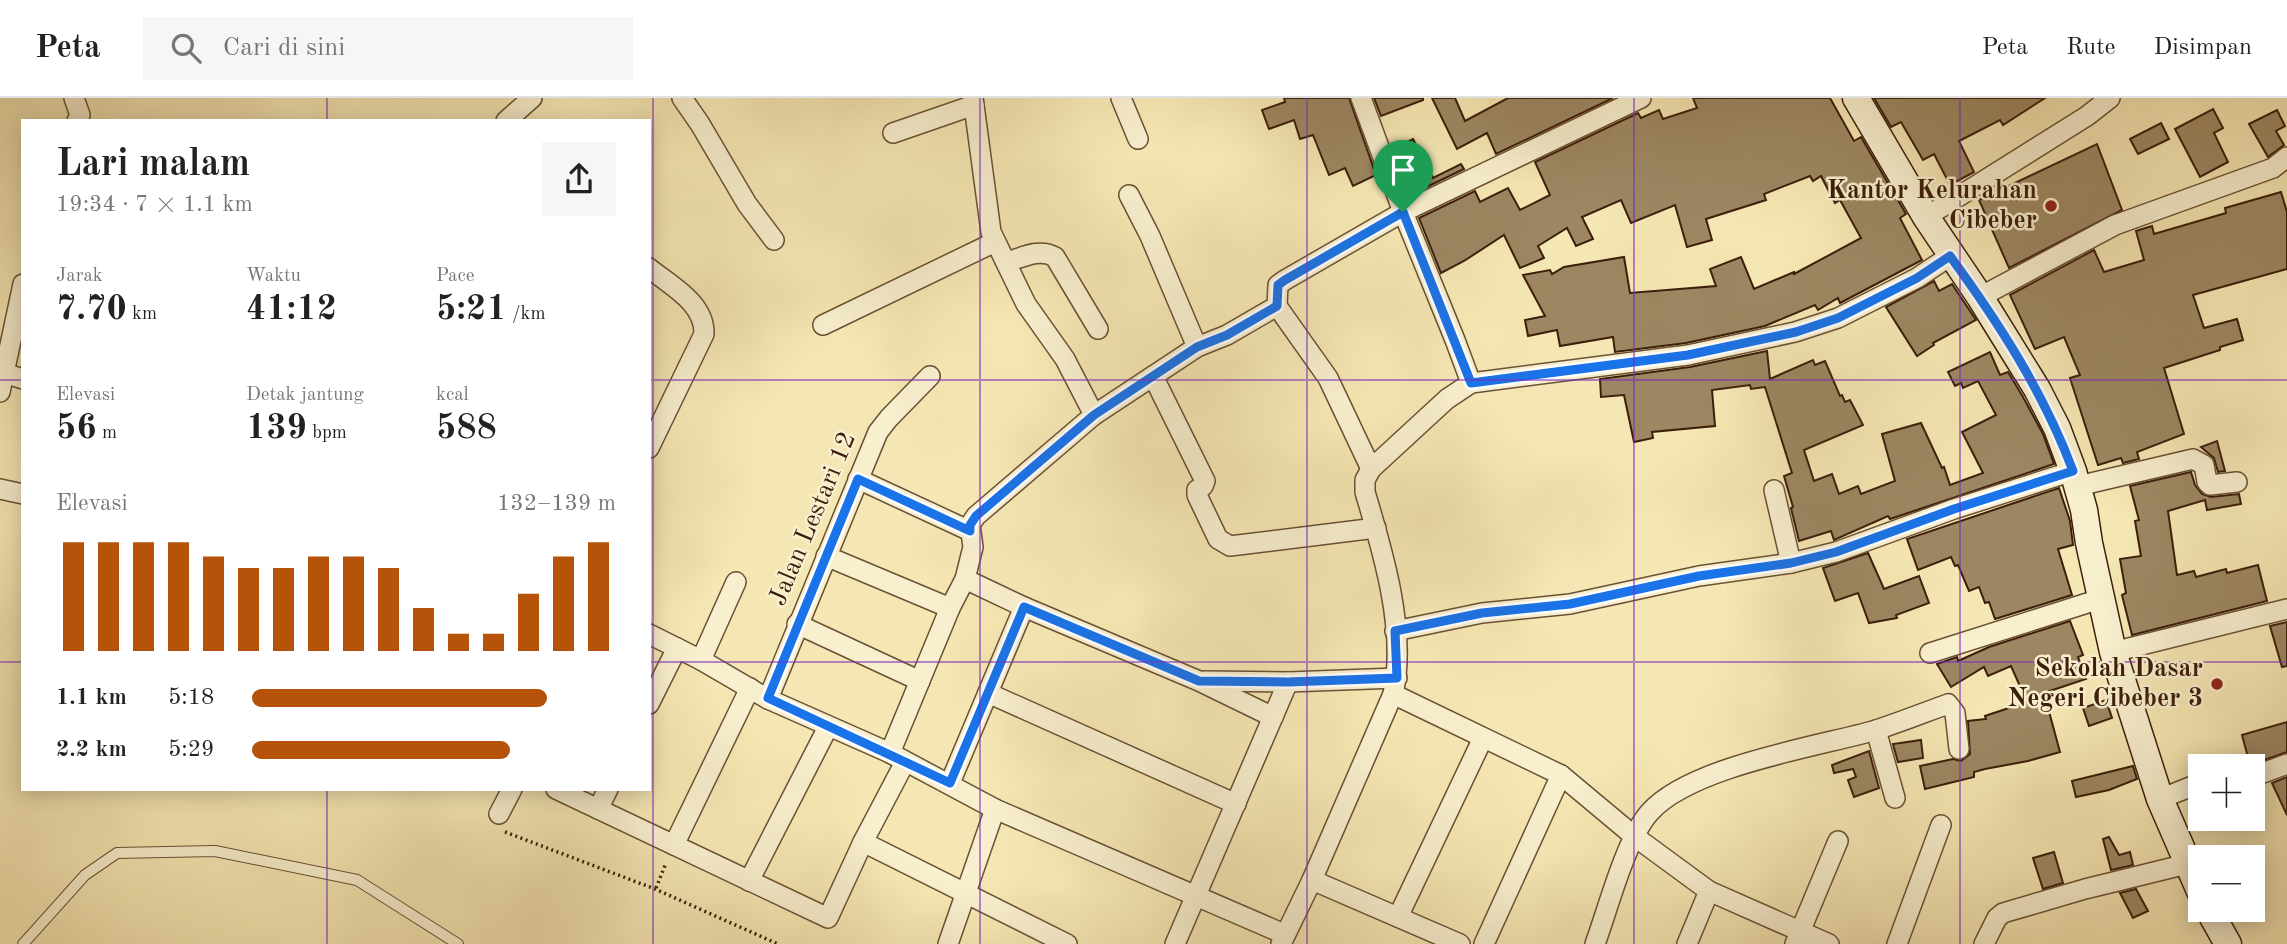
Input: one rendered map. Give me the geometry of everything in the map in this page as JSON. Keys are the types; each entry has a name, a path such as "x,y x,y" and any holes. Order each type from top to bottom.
{"main road":[{"path":"1856,98 1950,256 1980,297 2037,389 2057,428 2076,478 2113,652 2160,799 2187,864"},
{"path":"2216,922 2228,944"}],"street":[{"path":"74,98 80,115 79,119"},
{"path":"508,119 532,98"},
{"path":"682,98 747,204 774,240"},
{"path":"1121,98 1138,139"},
{"path":"1361,98 1471,383"},
{"path":"1371,469 1328,378 1277,306 1278,285 1403,212 1641,98"},
{"path":"1926,217 2087,116 2110,98"},
{"path":"893,133 974,101 991,232 1026,304 1065,359 1094,415"},
{"path":"1980,297 2115,225 2273,168 2287,157"},
{"path":"1129,195 1150,236 1197,347"},
{"path":"823,325 995,242"},
{"path":"1007,262 1036,253 1055,257 1098,329"},
{"path":"651,635 768,698 950,783 995,808 1196,896 1283,939 1312,880 1395,686 1395,631 1389,584 1365,492 1365,480 1371,469 1447,398 1471,383 1688,355 1796,332 1838,318 1917,278 1950,256"},
{"path":"651,270 693,303 701,313 704,324 704,334 651,444"},
{"path":"9,381 21,298"},
{"path":"560,791 828,918 897,758 920,681 965,579 973,547 970,525 976,516 1094,415 1197,347 1227,335 1277,306"},
{"name":"Jalan Lestari 12","path":"768,698 878,432 888,418 930,376"},
{"path":"1153,376 1205,481 1197,490 1197,495 1218,539 1230,546 1376,528"},
{"path":"1395,631 1482,613 1570,604 1699,576 1791,563 1836,552 1954,509 2076,478 2193,459 2204,465 2210,485 2237,482"},
{"path":"858,479 970,531"},
{"path":"0,489 21,494"},
{"path":"1774,490 1791,563"},
{"path":"825,556 950,608"},
{"path":"965,579 1199,681 1273,717"},
{"path":"701,660 736,582"},
{"path":"1930,653 2101,600"},
{"path":"950,783 1024,607"},
{"path":"2113,652 2287,609"},
{"path":"797,624 920,681"},
{"path":"651,700 677,648"},
{"path":"1199,681 1395,686 1483,738 1561,775 1633,836 1709,891 1797,937 1829,944"},
{"path":"1175,944 1288,682"},
{"path":"674,845 750,688"},
{"path":"988,693 1236,804"},
{"path":"1595,944 1633,836 1650,811 1668,795 1739,765 1876,730 1948,704 1955,713 1959,749"},
{"path":"749,881 828,727"},
{"path":"1876,730 1895,798"},
{"path":"1398,917 1483,738"},
{"path":"2265,772 2287,764"},
{"path":"1484,944 1561,775"},
{"path":"2160,799 2188,788"},
{"path":"499,814 511,791"},
{"path":"598,809 607,791"},
{"path":"948,944 995,808"},
{"path":"1897,944 1941,825"},
{"path":"1797,937 1838,841"},
{"path":"863,842 1068,944"},
{"path":"1984,944 1997,918 2003,913 2187,864"},
{"path":"1312,880 1460,944"},
{"path":"1687,944 1709,891"}],"lane":[{"path":"23,944 85,875 117,853 161,851 215,851 357,880 458,944"}],"path":[{"path":"499,814 496,824 507,833 655,889 778,944"},
{"path":"655,889 674,845"}],"building":[{"path":"1284,98 1349,98 1376,175 1353,186 1345,168 1329,175 1313,135 1300,139 1294,120 1269,129 1262,110 1285,102"},
{"path":"1374,98 1423,98 1423,100 1381,116"},
{"path":"1432,98 1455,98 1465,121 1508,98 1613,98 1496,154 1487,133 1457,149"},
{"path":"1693,98 1830,98 1854,141 1861,137 1906,214 1900,218 1922,260 1840,303 1838,298 1818,310 1815,305 1765,326 1686,343 1615,352 1613,337 1560,346 1557,330 1528,336 1525,320 1545,316 1523,275 1550,270 1552,274 1564,267 1624,257 1630,293 1716,286 1710,269 1741,257 1754,289 1794,274 1861,238 1840,200 1835,203 1821,176 1813,181 1810,176 1764,194 1766,200 1706,219 1712,240 1687,247 1675,205 1631,223 1621,200 1582,217 1593,239 1576,246 1567,228 1538,246 1544,258 1520,268 1504,235 1441,273 1419,218 1475,191 1480,202 1508,188 1520,210 1550,195 1535,162 1638,113 1641,118 1659,110 1663,119 1697,108"},
{"path":"1874,98 2045,98 2003,125 2000,120 1959,141 1974,172 1950,185 1934,154 1923,160 1901,122 1891,127"},
{"path":"2213,109 2223,128 2214,133 2228,162 2200,177 2175,129"},
{"path":"2277,110 2285,126 2276,131 2284,145 2268,157 2249,124"},
{"path":"2161,123 2169,139 2138,154 2130,139"},
{"path":"1413,139 1433,178 1461,164 1464,169 1410,195 1393,149"},
{"name":"Kantor Kelurahan Cibeber","path":"2097,144 2122,210 2009,268 1979,200"},
{"path":"2281,192 2287,212 2287,269 2193,295 2204,328 2237,319 2243,340 2164,368 2184,434 2137,452 2139,459 2123,463 2121,458 2098,465 2070,378 2080,375 2064,337 2035,349 2010,295 2094,250 2104,272 2144,260 2136,231 2152,226 2154,234 2226,213 2225,208"},
{"path":"1934,281 1939,291 1952,284 1976,320 1933,343 1934,345 1917,356 1886,307"},
{"path":"1767,351 1770,379 1813,360 1815,365 1825,361 1840,396 1842,395 1845,402 1850,400 1863,425 1804,450 1814,481 1832,474 1839,494 1858,486 1861,494 1895,481 1882,434 1921,423 1942,468 1944,467 1950,485 1983,473 1962,432 1996,415 1978,381 1963,388 1961,383 1955,386 1948,372 1990,352 2000,375 2008,372 2023,397 2043,434 2054,464 1890,519 1888,516 1834,540 1831,531 1799,541 1784,476 1792,473 1765,387 1751,389 1750,385 1712,390 1715,426 1652,432 1653,438 1634,442 1624,395 1601,397 1600,379 1690,367"},
{"path":"2217,441 2225,471 2218,472 2214,458 2201,447"},
{"path":"2191,472 2195,485 2202,494 2211,497 2239,494 2241,504 2207,510 2205,500 2168,511 2177,575 2194,571 2196,577 2226,569 2227,573 2258,565 2267,601 2132,635 2122,595 2126,593 2120,559 2141,556 2135,521 2139,520 2130,486"},
{"path":"2059,488 2070,521 2073,545 2058,549 2072,595 1995,619 1989,602 1985,603 1979,587 1969,591 1958,565 1955,566 1951,557 1918,570 1907,539"},
{"path":"1868,553 1884,589 1919,576 1929,603 1896,615 1897,618 1869,623 1858,593 1835,601 1823,568"},
{"path":"2070,621 2083,655 2078,657 2086,679 2044,693 2060,752 1974,772 1974,777 1925,789 1920,766 1953,759 1961,761 1970,754 1968,721 1986,719 1985,716 2027,702 2011,666 1988,676 1984,667 1951,687 1937,664 1957,657 1958,661 1989,647"},
{"path":"2287,622 2287,666 2282,667 2270,626"},
{"path":"2106,700 2112,718 2089,726 2083,708"},
{"path":"2287,722 2287,752 2265,760 2265,754 2247,754 2242,735"},
{"path":"1921,740 1923,758 1898,762 1893,744"},
{"path":"1869,751 1879,788 1854,797 1848,780 1856,777 1853,769 1834,773 1832,765"},
{"path":"2133,766 2137,779 2109,790 2076,797 2072,781"},
{"path":"2287,777 2287,815 2272,783"},
{"path":"2109,837 2119,855 2130,852 2133,865 2111,870 2103,839"},
{"path":"2054,852 2063,883 2043,889 2033,858"},
{"path":"2136,889 2148,911 2133,918 2120,893"}],"place":[{"name":"Kantor Kelurahan Cibeber","path":"2051,206"},
{"name":"Sekolah Dasar Negeri Cibeber 3","path":"2217,684"}],"route":[{"path":"1403,212 1471,383 1688,355 1796,332 1838,318 1917,278 1950,256 1980,297 2037,389 2057,428 2073,471 1954,509 1836,552 1791,563 1699,576 1570,604 1482,613 1395,631 1397,678 1288,682 1199,681 1024,607 950,783 768,698 858,479 970,531 970,525 976,516 1094,415 1197,347 1227,335 1277,306 1278,285 1403,212"}]}
